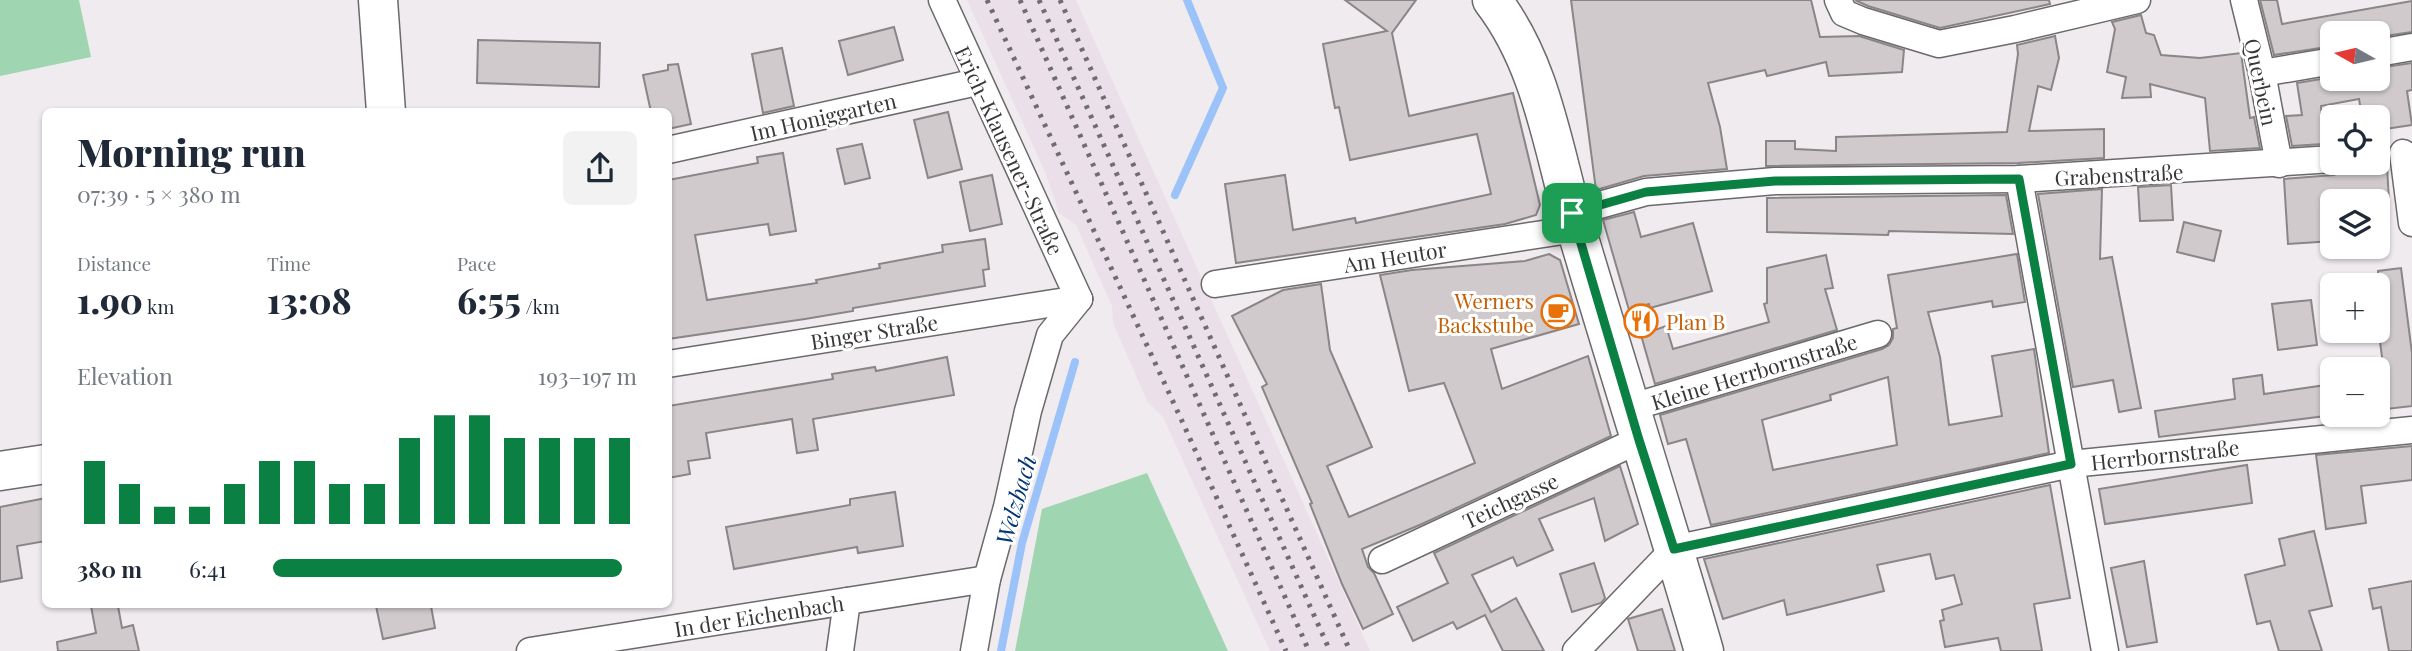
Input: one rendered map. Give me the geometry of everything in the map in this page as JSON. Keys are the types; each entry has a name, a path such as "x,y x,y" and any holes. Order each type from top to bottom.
{"main road":[{"path":"1492,0 1531,69 1548,119 1574,221 1704,651"},
{"path":"378,1 386,108"},
{"path":"0,471 42,465"}],"street":[{"name":"Erich-Klausener-Straße","path":"942,0 977,82 1079,299"},
{"path":"1838,0 1844,13 1863,22 1939,44 2137,0"},
{"name":"Querbein","path":"2244,0 2262,73 2279,164"},
{"path":"2390,51 2412,47"},
{"path":"2262,73 2320,63"},
{"name":"Im Honiggarten","path":"672,149 977,82"},
{"path":"2398,153 2412,223"},
{"name":"Grabenstraße","path":"1574,221 1646,192 1775,181 2019,179 2320,160"},
{"path":"2019,179 2105,651"},
{"name":"Am Heutor","path":"1215,284 1574,221"},
{"path":"974,651 987,579 1049,335 1079,299"},
{"name":"Binger Straße","path":"672,363 1079,299"},
{"name":"Kleine Herrbornstraße","path":"1634,424 1878,334"},
{"name":"Teichgasse","path":"1382,560 1634,424"},
{"name":"Herrbornstraße","path":"1674,549 2071,464 2412,430"},
{"path":"1576,651 1674,549"},
{"name":"In der Eichenbach","path":"530,651 987,579"},
{"path":"840,651 847,601"}],"shaded area":[{"path":"967,0 1076,0 1370,651 1270,651 1163,417 1147,401 1113,323 1112,306 1076,225 1059,213 1045,172"}],"green space":[{"path":"0,0 79,0 91,57 0,76"},
{"path":"1147,473 1228,651 1015,651 1042,509"}],"building":[{"path":"1345,0 1416,0 1392,33 1409,116 1513,93 1540,205 1536,215 1505,224 1236,263 1225,184 1285,175 1293,230 1355,218 1356,223 1491,194 1477,134 1350,160 1339,107 1335,108 1323,44 1387,31"},
{"path":"1571,0 1811,0 1820,37 1859,36 1904,50 1902,72 1829,76 1826,62 1767,76 1765,70 1708,83 1720,127 1727,169 1644,176 1596,190"},
{"path":"1855,0 2049,0 2050,4 1940,28"},
{"path":"2260,0 2277,0 2282,24 2412,1 2412,32 2390,35 2390,21 2320,21 2320,48 2274,55"},
{"path":"2141,15 2146,33 2154,35 2161,55 2200,58 2241,53 2250,118 2254,117 2260,148 2210,151 2205,98 2150,84 2151,97 2122,98 2126,77 2107,72 2115,29 2112,22"},
{"path":"894,27 903,60 848,75 839,41"},
{"path":"2055,36 2059,58 2051,90 2038,86 2029,131 2104,129 2104,158 2018,163 1766,166 1766,141 1795,141 1795,149 1836,151 1836,137 2007,132 2017,45"},
{"path":"478,40 600,43 599,87 477,83"},
{"path":"782,48 794,106 763,113 752,54"},
{"path":"2412,63 2412,90 2407,91 2412,125 2390,128 2390,105 2360,105 2359,99 2320,105 2320,144 2292,146 2286,116 2302,115 2297,83 2320,79 2320,91 2390,91 2390,66"},
{"path":"678,64 691,124 672,128 672,108 650,108 643,75 668,70 668,65"},
{"path":"948,112 962,169 928,178 914,120"},
{"path":"862,144 870,178 845,184 837,149"},
{"path":"783,153 796,231 770,235 768,224 695,235 707,300 817,283 816,280 880,268 879,264 943,252 942,245 985,239 989,269 983,270 985,286 853,308 853,311 672,338 672,179 758,163 757,157"},
{"path":"992,175 1002,224 970,231 960,182"},
{"path":"2388,175 2388,189 2320,189 2320,242 2288,244 2284,179"},
{"path":"2171,185 2173,220 2140,221 2138,187"},
{"path":"2102,189 2100,259 2112,257 2141,408 2119,412 2113,380 2073,387 2038,194"},
{"path":"2006,195 2013,234 1767,232 1767,198"},
{"path":"1634,212 1641,237 1693,223 1712,291 1650,308 1649,304 1629,310 1603,220"},
{"path":"2184,222 2221,231 2214,261 2177,252"},
{"path":"1549,254 1560,260 1579,324 1491,349 1502,389 1588,356 1611,436 1362,549 1368,567 1374,573 1393,614 1363,629 1262,387 1267,384 1232,316 1283,290 1321,284 1330,350 1372,447 1327,466 1349,517 1475,463 1444,383 1409,391 1380,275 1525,261"},
{"path":"2017,254 2025,302 1993,307 1992,301 1928,312 1940,357 1949,425 2002,416 1992,356 2034,349 2049,453 1711,525 1686,439 1668,444 1660,415 1889,345 1893,338 1893,329 1897,328 1888,275","holes":["1888,377 1897,445 1773,470 1762,420 1831,400 1830,395"]},
{"path":"1826,255 1833,288 1825,289 1837,330 1655,384 1641,335 1666,326 1673,349 1769,322 1764,304 1767,303 1767,268"},
{"path":"2401,268 2412,353 2412,406 2390,409 2390,357 2382,357 2380,343 2390,343 2390,273 2378,271"},
{"path":"2311,300 2317,345 2278,350 2272,304"},
{"path":"947,357 954,395 813,419 818,450 797,453 792,419 706,433 710,458 688,461 690,474 672,477 672,405 833,379 832,374 875,367 876,371"},
{"path":"2262,375 2264,394 2320,386 2320,417 2159,437 2155,411 2235,399 2233,379"},
{"path":"2412,446 2412,480 2361,486 2366,523 2326,529 2316,455"},
{"path":"2247,465 2252,503 2105,524 2099,489"},
{"path":"1620,466 1638,524 1605,541 1594,498 1539,519 1553,550 1517,566 1513,557 1472,575 1491,612 1516,598 1544,651 1503,651 1485,615 1457,629 1453,622 1413,641 1397,607 1448,583 1434,553"},
{"path":"2050,485 2070,598 2034,604 2042,651 2001,651 1998,638 1945,647 1940,621 1944,620 1942,610 1962,604 1954,575 1936,579 1930,554 1877,565 1884,591 1787,615 1784,600 1723,619 1704,559"},
{"path":"895,492 903,546 858,553 857,547 734,569 726,527 850,505 850,499"},
{"path":"42,499 42,542 17,546 22,578 0,582 0,507"},
{"path":"2314,531 2332,606 2309,611 2322,651 2279,651 2270,621 2257,624 2245,575 2285,565 2279,539"},
{"path":"2144,561 2157,642 2127,647 2111,568"},
{"path":"1594,563 1605,598 1601,603 1572,612 1560,574"},
{"path":"2412,581 2412,651 2389,651 2381,607 2373,609 2369,589"},
{"path":"91,608 118,608 122,628 133,625 139,651 58,651 57,642 96,633"},
{"path":"376,608 431,608 435,628 383,639"},
{"path":"1662,609 1675,651 1638,651 1628,619"}],"waterway":[{"name":"Welzbach","path":"1175,195 1223,88 1187,0"},
{"name":"Welzbach","path":"1001,651 1022,543 1075,362"}],"railway":[{"path":"987,0 1286,651"},
{"path":"1020,0 1309,651"},
{"path":"1039,0 1330,651"},
{"path":"1060,0 1350,651"}],"place":[{"name":"Werners Backstube","path":"1558,312"},
{"name":"Plan B","path":"1641,321"}],"route":[{"path":"2019,179 2071,464 1674,549 1572,213 1646,192 1775,181 2019,179"}]}
